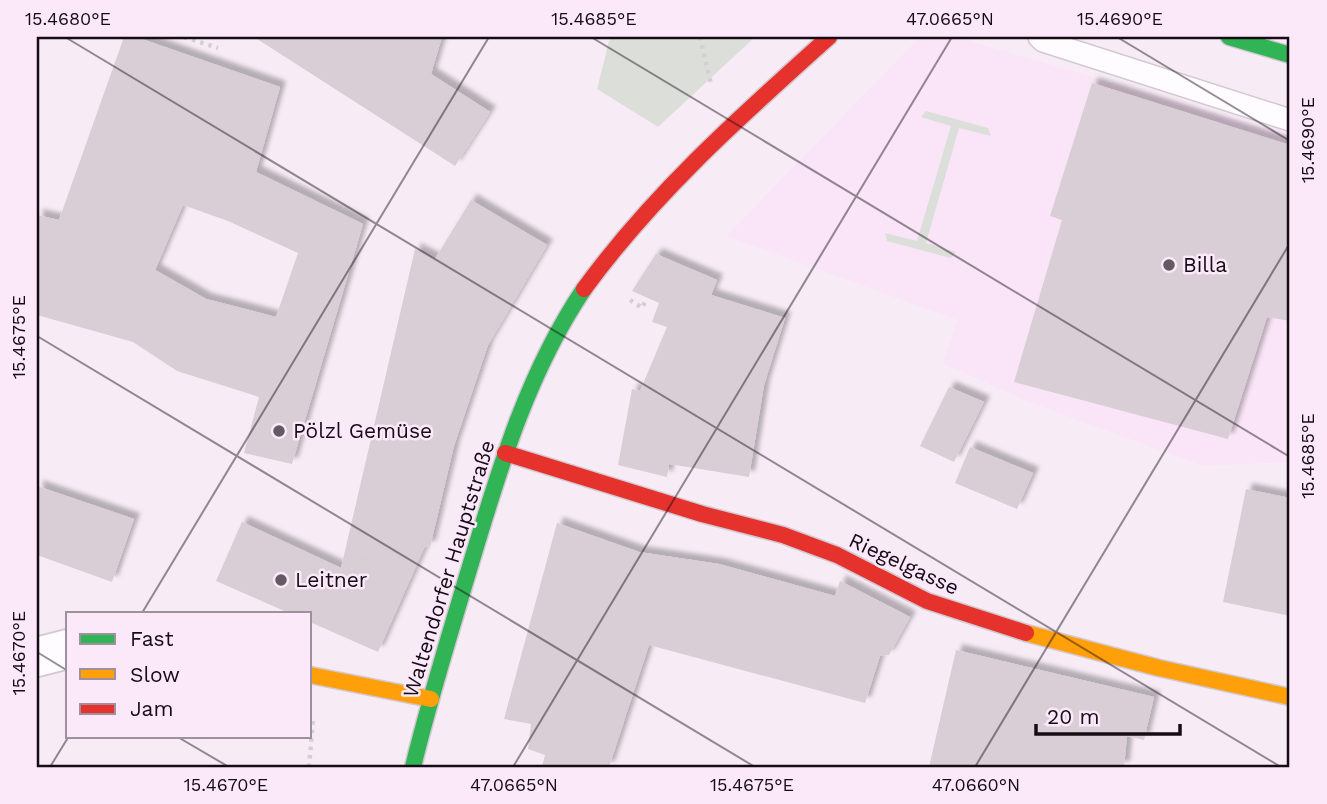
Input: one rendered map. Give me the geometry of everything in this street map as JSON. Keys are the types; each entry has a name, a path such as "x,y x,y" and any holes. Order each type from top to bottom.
{"street":[{"name":"Waltendorfer Hauptstraße","path":"413,767 492,486 544,355 599,269 627,233 676,181 829,37"},
{"path":"1229,37 1290,55"},
{"name":"Riegelgasse","path":"505,453 794,539 837,555 927,601 994,625 1159,668 1290,697"},
{"path":"37,657 66,650"},
{"path":"312,675 432,699"}],"lane":[{"path":"1039,37 1043,41 1090,57 1290,120"}],"path":[{"path":"184,37 218,47"},
{"path":"700,37 712,88"},
{"path":"355,575 369,551"},
{"path":"312,736 314,715"},
{"path":"309,767 312,738"}],"shaded area":[{"path":"610,37 755,37 658,127 597,89"},
{"path":"920,37 956,37 1290,135 1290,462 1203,466 1021,399 943,363 957,320 726,236"},
{"path":"926,111 988,128 991,136 959,128 926,243 956,252 951,258 887,241 885,233 917,241 951,126 921,117"}],"building":[{"path":"124,37 136,37 280,87 256,172 363,224 292,464 244,453 259,397 177,371 133,342 37,315 37,215 59,220","holes":["183,205 228,221 298,253 276,317 206,299 155,270"]},
{"path":"254,37 442,37 431,74 490,112 455,166"},
{"name":"Billa","path":"1092,83 1290,145 1290,321 1267,317 1228,439 1014,382 1062,220 1050,216"},
{"path":"471,200 547,245 488,345 454,446 430,547 425,546 378,652 312,623 312,612 287,612 216,581 242,522 341,568 415,249 435,259"},
{"path":"656,254 717,280 711,295 785,318 764,385 749,477 669,464 667,477 618,465 632,389 640,391 667,327 652,322 659,303 632,291"},
{"path":"949,387 984,402 954,462 920,446"},
{"path":"970,447 1033,473 1017,509 955,483"},
{"path":"37,486 134,519 112,582 37,555"},
{"path":"1246,489 1290,498 1290,616 1223,602"},
{"path":"557,523 639,552 719,564 835,596 840,581 910,617 889,655 880,656 865,703 649,645 609,767 542,767 545,755 528,749 531,724 504,719"},
{"path":"956,650 1154,697 1144,740 1127,736 1124,767 929,767"}],"traffic: fast":[{"path":"1229,37 1290,55"},
{"path":"413,767 465,583 514,431 544,358 584,289"}],"traffic: slow":[{"path":"1026,633 1159,668 1290,697"},
{"path":"312,675 431,699"}],"traffic: jam":[{"path":"584,289 639,220 669,188 731,126 829,37"},
{"path":"505,453 702,514 783,535 837,555 927,601 1026,633"}],"place":[{"name":"Billa","path":"1169,265"},
{"name":"Pölzl Gemüse","path":"279,431"},
{"name":"Leitner","path":"281,580"}]}
